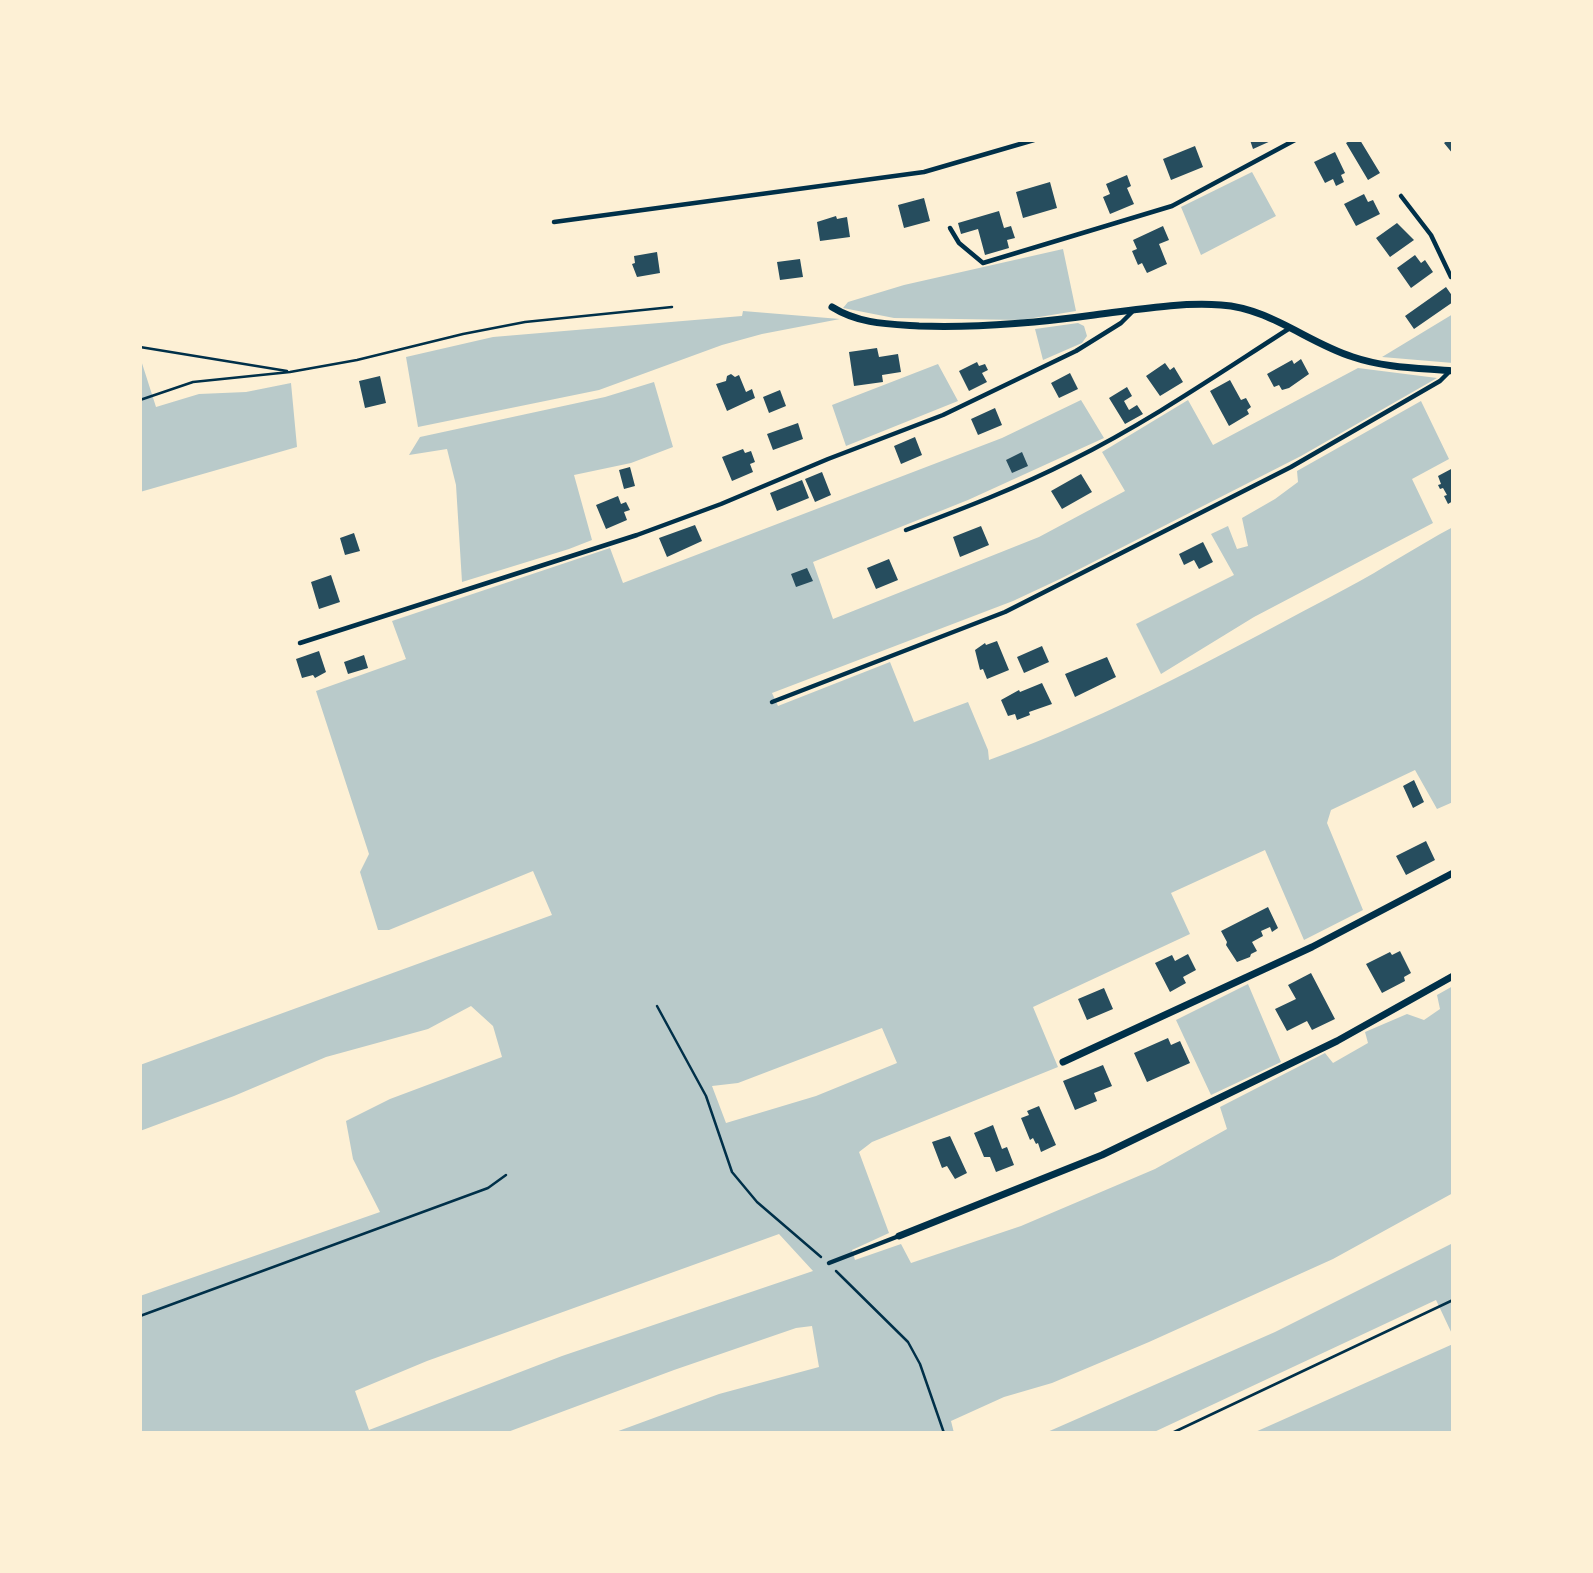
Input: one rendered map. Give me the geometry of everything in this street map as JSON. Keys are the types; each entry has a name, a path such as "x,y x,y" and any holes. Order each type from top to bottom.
{"street":[{"path":"832,307 845,315 865,321 959,327 1038,322 1175,305 1222,305 1256,312 1353,358 1452,371"},
{"path":"1063,1062 1312,947 1453,873"},
{"path":"899,1236 1102,1154 1337,1041 1453,976"}],"lane":[{"path":"554,222 924,172 1034,140"},
{"path":"950,228 959,243 983,263 1172,206 1295,140"},
{"path":"1401,196 1431,235 1451,277 1453,276"},
{"path":"300,643 638,534 721,504 828,458 943,415 1076,351 1121,323 1133,310"},
{"path":"906,530 989,499 1070,461 1143,422 1291,327"},
{"path":"772,702 1005,612 1291,467 1440,381 1452,371"},
{"path":"829,1263 899,1236"}],"path":[{"path":"140,400 193,382 290,372 357,360 525,322 672,307"},
{"path":"140,347 290,372"},
{"path":"657,1006 706,1096 732,1172 757,1202 829,1263 908,1342 920,1364 944,1433"},
{"path":"140,1316 488,1188 506,1175"},
{"path":"1172,1433 1453,1300"}],"shaded area":[{"path":"1252,172 1276,216 1201,255 1181,207"},
{"path":"1063,249 1076,311 1021,320 894,318 843,308 848,302 904,285"},
{"path":"743,311 840,319 762,334 722,345 599,390 418,427 406,357 493,337 742,316"},
{"path":"1453,314 1453,363 1382,357"},
{"path":"1078,323 1084,326 1087,336 1082,343 1043,360 1035,329"},
{"path":"140,357 156,407 199,394 246,392 291,383 297,447 140,492"},
{"path":"938,364 958,401 846,446 832,405"},
{"path":"1358,368 1437,378 1301,456 1060,579 1013,601 772,693 778,706 890,662 914,722 968,702 988,750 989,760 1081,723 1171,680 1347,588 1453,527 1453,802 1437,809 1415,770 1331,810 1327,823 1363,910 1304,940 1265,850 1171,893 1190,934 1033,1007 1058,1067 872,1142 859,1152 889,1233 852,1250 855,1260 901,1244 911,1263 1021,1226 1155,1169 1227,1129 1220,1107 1325,1053 1333,1063 1368,1043 1365,1032 1407,1014 1424,1020 1440,1009 1437,995 1453,986 1453,1193 1333,1259 1149,1342 1052,1383 1004,1397 951,1421 954,1433 613,1433 719,1394 819,1367 812,1326 796,1328 674,1370 505,1433 140,1433 140,1296 380,1212 353,1159 346,1121 390,1099 502,1057 493,1026 471,1006 428,1029 326,1057 234,1096 140,1131 140,1065 552,915 533,871 389,930 378,930 360,872 369,854 316,691 406,659 392,621 610,548 623,583 1002,438 1081,400 1104,438 968,500 813,562 833,619 1039,537 1125,491 1102,452 1188,400 1213,445","holes":["882,1028 897,1063 816,1096 726,1123 712,1086 738,1083","779,1234 813,1271 562,1356 369,1430 355,1391 427,1361"]},
{"path":"654,382 673,447 631,463 574,475 592,540 462,582 456,485 447,449 409,455 420,437 605,397"},
{"path":"1421,401 1449,459 1412,479 1433,523 1254,617 1161,674 1136,624 1234,575 1211,534 1228,526 1237,549 1248,546 1242,518 1298,482 1297,471"},
{"path":"1248,984 1281,1062 1211,1095 1176,1020"},
{"path":"1453,1243 1453,1336 1436,1300 1152,1433 1045,1433 1275,1332"},
{"path":"1453,1344 1453,1433 1253,1433"}],"building":[{"path":"1250,140 1273,140 1253,149"},
{"path":"1360,140 1380,173 1368,180 1346,143"},
{"path":"1453,140 1453,154 1444,143"},
{"path":"1195,146 1203,167 1171,180 1163,159"},
{"path":"1335,152 1345,173 1341,175 1344,182 1336,186 1333,179 1325,183 1314,162"},
{"path":"1127,175 1131,186 1127,188 1134,204 1110,214 1103,197 1110,194 1106,184"},
{"path":"1050,182 1057,208 1023,218 1016,192"},
{"path":"1364,194 1368,202 1373,200 1380,214 1356,226 1344,204"},
{"path":"924,198 930,221 904,228 898,205"},
{"path":"999,211 1004,228 1011,226 1015,238 1007,240 1009,248 985,255 978,229 961,234 958,223"},
{"path":"836,216 837,219 847,217 850,237 820,241 817,222"},
{"path":"1397,223 1414,240 1390,257 1376,238"},
{"path":"1163,226 1169,240 1159,244 1167,264 1147,273 1142,263 1138,265 1132,251 1137,249 1133,240"},
{"path":"657,252 660,273 637,277 632,264 635,263 634,256"},
{"path":"1415,255 1421,263 1425,260 1433,272 1411,288 1397,268"},
{"path":"800,259 803,277 780,280 777,262"},
{"path":"1446,287 1453,297 1453,302 1414,329 1405,316"},
{"path":"877,348 879,357 898,354 901,372 882,375 883,382 854,386 849,352"},
{"path":"1301,359 1309,374 1289,388 1282,390 1279,385 1274,387 1267,374 1292,360 1294,364"},
{"path":"977,362 979,366 985,364 988,370 982,373 987,382 969,391 959,371"},
{"path":"1165,363 1170,370 1174,367 1183,382 1160,396 1146,376"},
{"path":"1070,373 1078,389 1059,398 1051,383"},
{"path":"731,374 735,377 739,375 746,392 752,389 755,398 727,411 716,384 726,381"},
{"path":"380,376 386,403 365,408 359,381"},
{"path":"1230,380 1241,400 1246,398 1251,407 1247,410 1249,414 1229,426 1210,391"},
{"path":"1127,387 1132,396 1124,401 1129,410 1137,405 1143,414 1125,424 1109,398"},
{"path":"780,390 786,406 769,413 763,397"},
{"path":"995,408 1002,425 978,435 971,419"},
{"path":"798,423 803,439 773,450 767,434"},
{"path":"915,437 922,455 901,464 894,446"},
{"path":"743,449 745,453 751,451 755,462 750,464 753,472 732,481 722,457"},
{"path":"1022,452 1028,466 1012,473 1006,460"},
{"path":"630,467 635,486 624,489 619,470"},
{"path":"1453,468 1453,501 1448,504 1444,496 1447,495 1438,485 1441,484 1438,476"},
{"path":"822,472 831,495 815,502 805,479"},
{"path":"1081,474 1092,492 1062,509 1051,491"},
{"path":"802,480 809,498 777,511 770,493"},
{"path":"618,496 621,504 626,502 630,510 624,512 627,520 606,529 596,505"},
{"path":"695,525 702,541 667,557 659,538"},
{"path":"981,526 989,545 960,557 953,537"},
{"path":"354,533 360,551 345,555 340,538"},
{"path":"1203,542 1213,562 1199,569 1194,560 1184,565 1179,554"},
{"path":"889,559 898,580 876,589 867,568"},
{"path":"807,568 813,581 796,587 791,574"},
{"path":"331,575 340,602 319,609 311,582"},
{"path":"997,641 1009,670 987,679 983,669 980,670 975,650 985,643 986,645"},
{"path":"1042,646 1049,662 1024,673 1017,657"},
{"path":"319,651 326,672 315,678 313,675 302,678 296,659"},
{"path":"364,655 368,668 348,674 344,662"},
{"path":"1107,657 1116,677 1075,697 1065,674"},
{"path":"1042,683 1052,704 1029,712 1030,715 1017,720 1015,714 1008,716 1001,700 1019,690 1020,692"},
{"path":"1414,780 1424,802 1413,808 1403,786"},
{"path":"1426,841 1435,860 1406,875 1396,856"},
{"path":"1268,907 1278,928 1272,932 1270,927 1261,931 1263,936 1252,942 1257,951 1237,962 1221,931"},
{"path":"1400,951 1411,973 1404,977 1405,981 1382,993 1366,964 1390,952 1392,955"},
{"path":"1188,954 1196,970 1183,977 1186,983 1170,992 1155,963 1172,955 1175,961"},
{"path":"1311,973 1335,1019 1312,1030 1307,1021 1287,1031 1275,1009 1296,999 1288,985"},
{"path":"1104,988 1113,1009 1087,1020 1078,999"},
{"path":"1168,1038 1171,1045 1180,1041 1190,1063 1147,1082 1134,1053"},
{"path":"1103,1065 1112,1086 1094,1093 1097,1101 1075,1110 1063,1081"},
{"path":"1039,1106 1056,1145 1041,1152 1038,1143 1036,1144 1033,1138 1030,1140 1021,1118 1029,1115 1027,1111"},
{"path":"993,1125 1002,1149 1007,1147 1014,1165 996,1172 990,1157 984,1157 974,1133"},
{"path":"950,1136 967,1173 955,1179 947,1166 942,1168 932,1142"}]}
